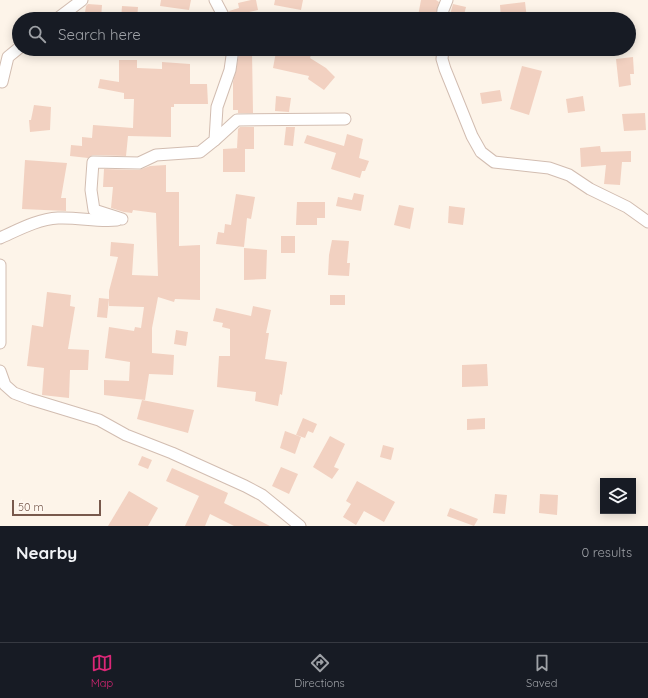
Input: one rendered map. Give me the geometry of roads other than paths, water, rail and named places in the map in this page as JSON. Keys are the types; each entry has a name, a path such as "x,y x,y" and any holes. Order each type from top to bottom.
{"street":[{"path":"66,12 82,0"},
{"path":"215,0 221,12"},
{"path":"443,12 447,0"},
{"path":"2,82 8,57 12,54"},
{"path":"215,140 217,107 230,70 232,56"},
{"path":"442,56 445,69 472,136 481,152 494,162 549,168 570,175 590,189 627,207 640,218 648,222"},
{"path":"0,238 39,222 58,218 103,222 122,219 94,210 91,190 93,162 139,163 156,155 200,152 237,120 345,119"},
{"path":"0,265 0,343"},
{"path":"0,371 5,385 14,393 99,420 126,435 172,452 262,495 300,526"}]}
